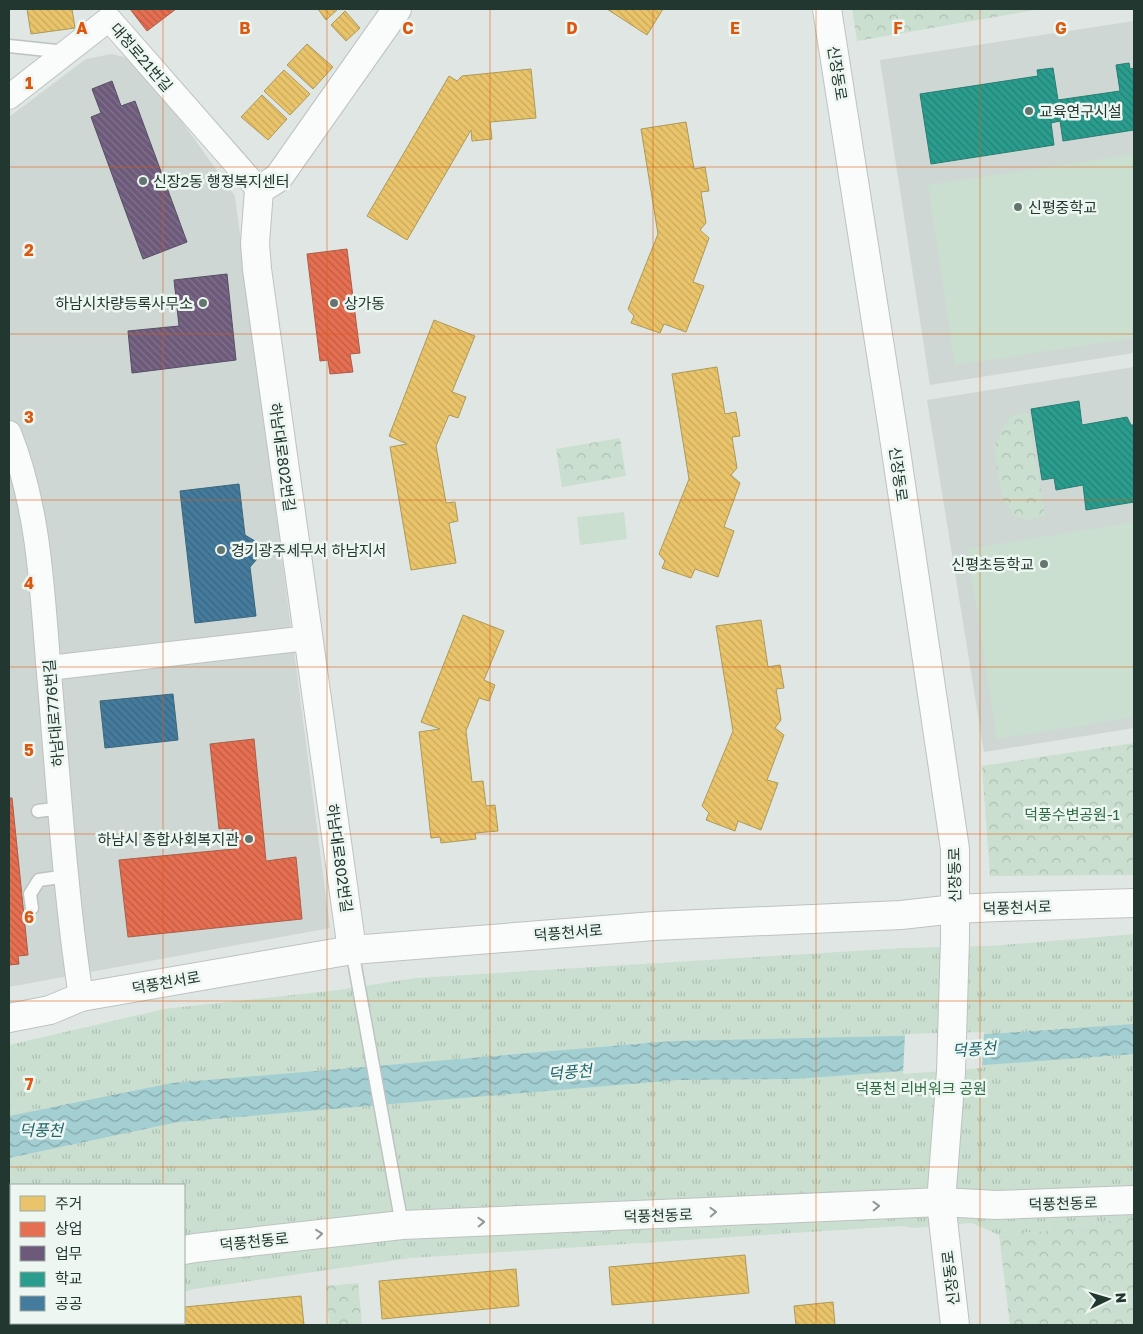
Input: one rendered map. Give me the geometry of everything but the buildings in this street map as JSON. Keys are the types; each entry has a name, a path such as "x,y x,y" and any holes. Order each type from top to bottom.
{"street":[{"path":"259,190 278,178 397,9"},
{"name":"신장동로","path":"827,9 889,405 955,849 951,1072 941,1192 955,1325"},
{"name":"대청로21번길","path":"9,97 66,52 105,14 259,190"},
{"name":"하남대로802번길","path":"259,190 255,244 257,269 352,950"},
{"name":"하남대로776번길","path":"9,433 18,457 37,540 49,668 50,810 67,876 81,997"},
{"path":"49,668 308,638"},
{"name":"덕풍천서로","path":"9,1018 50,1010 81,997 352,950 654,926 902,916 955,909 1134,903"},
{"name":"덕풍천동로","path":"185,1250 401,1220 941,1192 996,1205 1134,1200"}],"lane":[{"path":"9,46 66,52"},
{"path":"32,908 30,894 38,880 67,876"},
{"path":"352,950 401,1220"}],"shaded area":[{"name":"신평중학교","path":"1134,21 1134,353 930,385 880,60"},
{"path":"111,54 138,60 235,196 330,928 9,987 9,117 86,59"},
{"name":"신평초등학교","path":"1134,367 1134,728 984,752 927,400"}],"green space":[{"path":"852,9 1041,9 857,41"},
{"path":"1134,154 1134,338 955,365 928,185"},
{"path":"1028,412 1045,516 1029,520 1014,516 1003,500 997,472 995,445 1012,415"},
{"path":"620,438 626,476 562,487 556,449"},
{"path":"624,512 627,539 580,545 577,517"},
{"path":"1134,522 1134,717 997,739 967,549"},
{"name":"덕풍수변공원-1","path":"1134,743 1134,875 990,876 982,766"},
{"name":"덕풍천 리버워크 공원","path":"1134,934 1134,1217 1048,1231 999,1235 972,1223 411,1258 185,1292 185,1184 10,1184 10,1324 66,1324 9,1325 9,1045 164,1009 338,990 416,978 903,948 991,946"},
{"path":"1134,1217 1134,1325 1010,1325 999,1235 1048,1231"},
{"path":"358,1283 362,1325 329,1325 326,1286"}],"water":[{"name":"덕풍천","path":"1134,1024 1134,1054 795,1079 677,1080 178,1122 9,1158 9,1116 172,1083 673,1041 989,1034"}],"pier":[{"path":"984,1032 982,1068 903,1074 905,1034"}],"place":[{"name":"교육연구시설","path":"1029,111"},
{"name":"신장2동 행정복지센터","path":"143,181"},
{"name":"신평중학교","path":"1018,207"},
{"name":"하남시차량등록사무소","path":"203,303"},
{"name":"상가동","path":"334,303"},
{"name":"경기광주세무서 하남지서","path":"221,550"},
{"name":"신평초등학교","path":"1044,564"},
{"name":"하남시 종합사회복지관","path":"249,839"}]}
